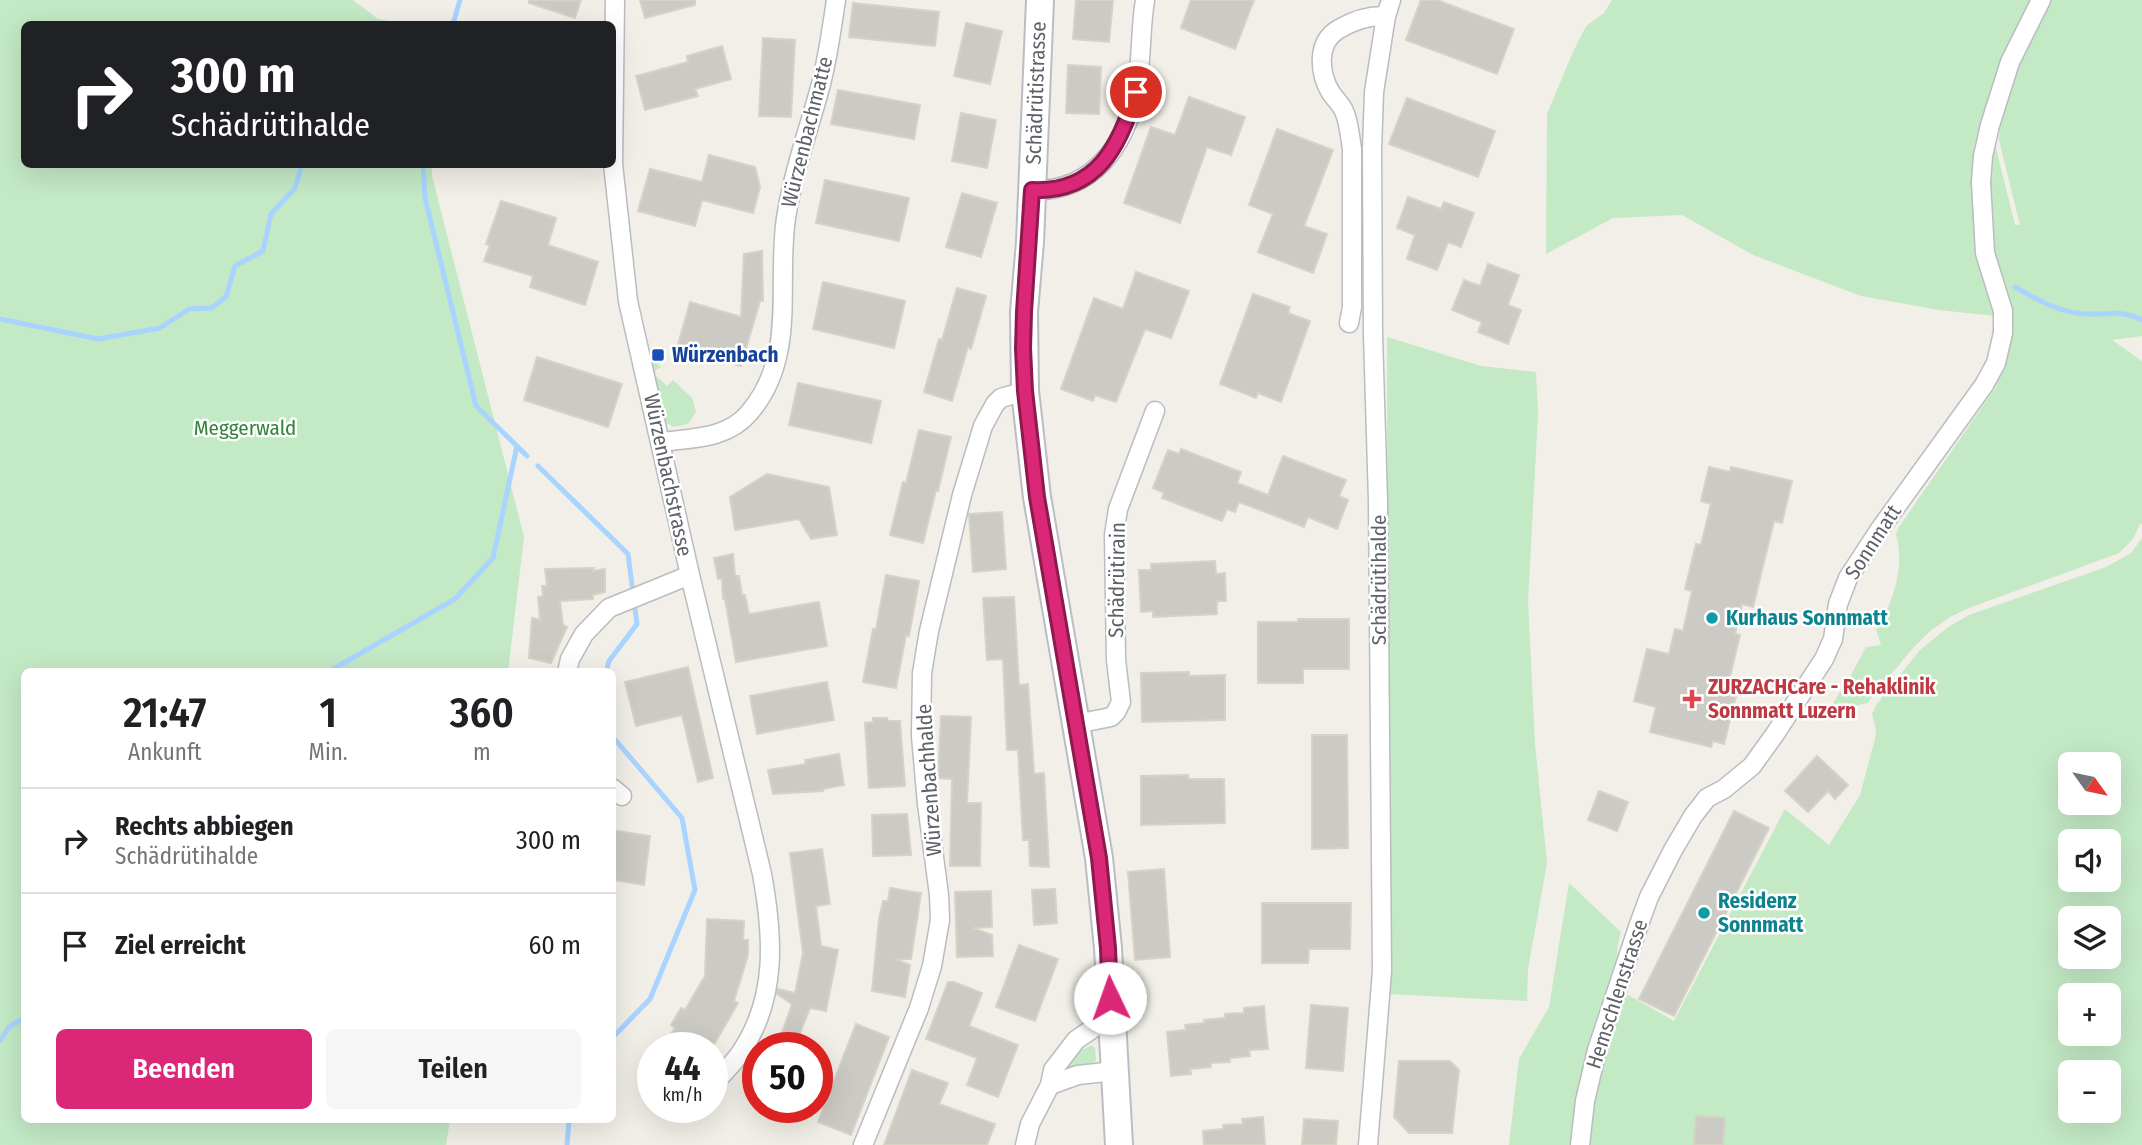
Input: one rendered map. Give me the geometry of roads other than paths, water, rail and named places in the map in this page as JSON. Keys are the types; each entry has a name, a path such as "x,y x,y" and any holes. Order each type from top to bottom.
{"main road":[{"name":"Schädrütistrasse","path":"1040,0 1024,312 1025,391 1037,497 1099,858 1108,948 1119,1145"}],"street":[{"name":"Würzenbachstrasse","path":"615,0 615,21"},
{"name":"Würzenbachmatte","path":"661,442 717,435 732,428 751,411 775,366 781,341 786,220 799,156 821,83 836,0"},
{"path":"1032,190 1055,190 1077,182 1098,168 1116,146 1136,92 1145,0"},
{"name":"Sonnmatt","path":"1673,850 1707,798 1724,789 1752,766 1818,669 1833,639 1838,604 1848,578 1984,385 1996,363 2003,332 2003,311 1985,253 1981,181 1983,156 2010,62 2041,0"},
{"name":"Schädrütihalde","path":"1349,323 1352,307 1352,149 1344,110 1329,91 1321,62 1322,51 1332,33 1362,17 1389,8 1374,92 1372,149 1382,971 1368,1145"},
{"name":"Würzenbachstrasse","path":"613,168 628,301 759,861 770,919 770,969 767,990 757,1022 741,1053 728,1067"},
{"name":"Würzenbachhalde","path":"863,1145 919,1008 932,966 940,920 921,736 922,673 929,631 962,495 984,426 1001,398 1025,391"},
{"name":"Schädrütirain","path":"1076,724 1111,717 1121,702 1116,660 1114,535 1118,509 1156,411"},
{"name":"Würzenbachstrasse","path":"568,668 584,634 609,608 690,575"},
{"name":"Hemschlenstrasse","path":"1580,1145 1585,1101 1597,1050 1642,917 1673,850"},
{"path":"1025,1145 1030,1124 1050,1084 1053,1070 1076,1040 1098,1025 1111,1023"},
{"path":"1050,1084 1078,1075 1115,1071"}],"waterway":[{"path":"454,21 460,0"},
{"path":"0,319 98,339 160,328 189,309 211,308 226,297 235,266 263,251 271,214 295,188 301,168"},
{"path":"423,168 425,198 476,406 527,456"},
{"path":"2015,287 2068,312 2121,314 2142,320"},
{"path":"335,668 455,599 493,558 517,446"},
{"path":"538,466 628,554 637,624 609,661 607,668"},
{"path":"616,741 682,818 695,890 650,999 616,1034"},
{"path":"0,1041 9,1027 21,1020"},
{"path":"567,1145 569,1123"}],"place":[{"name":"Würzenbach","path":"658,355"},
{"name":"Kurhaus Sonnmatt","path":"1712,618"},
{"name":"ZURZACHCare - Rehaklinik Sonnmatt Luzern","path":"1692,699"},
{"name":"Residenz Sonnmatt","path":"1704,913"}],"park label":[{"name":"Meggerwald","path":"245,428"}]}
